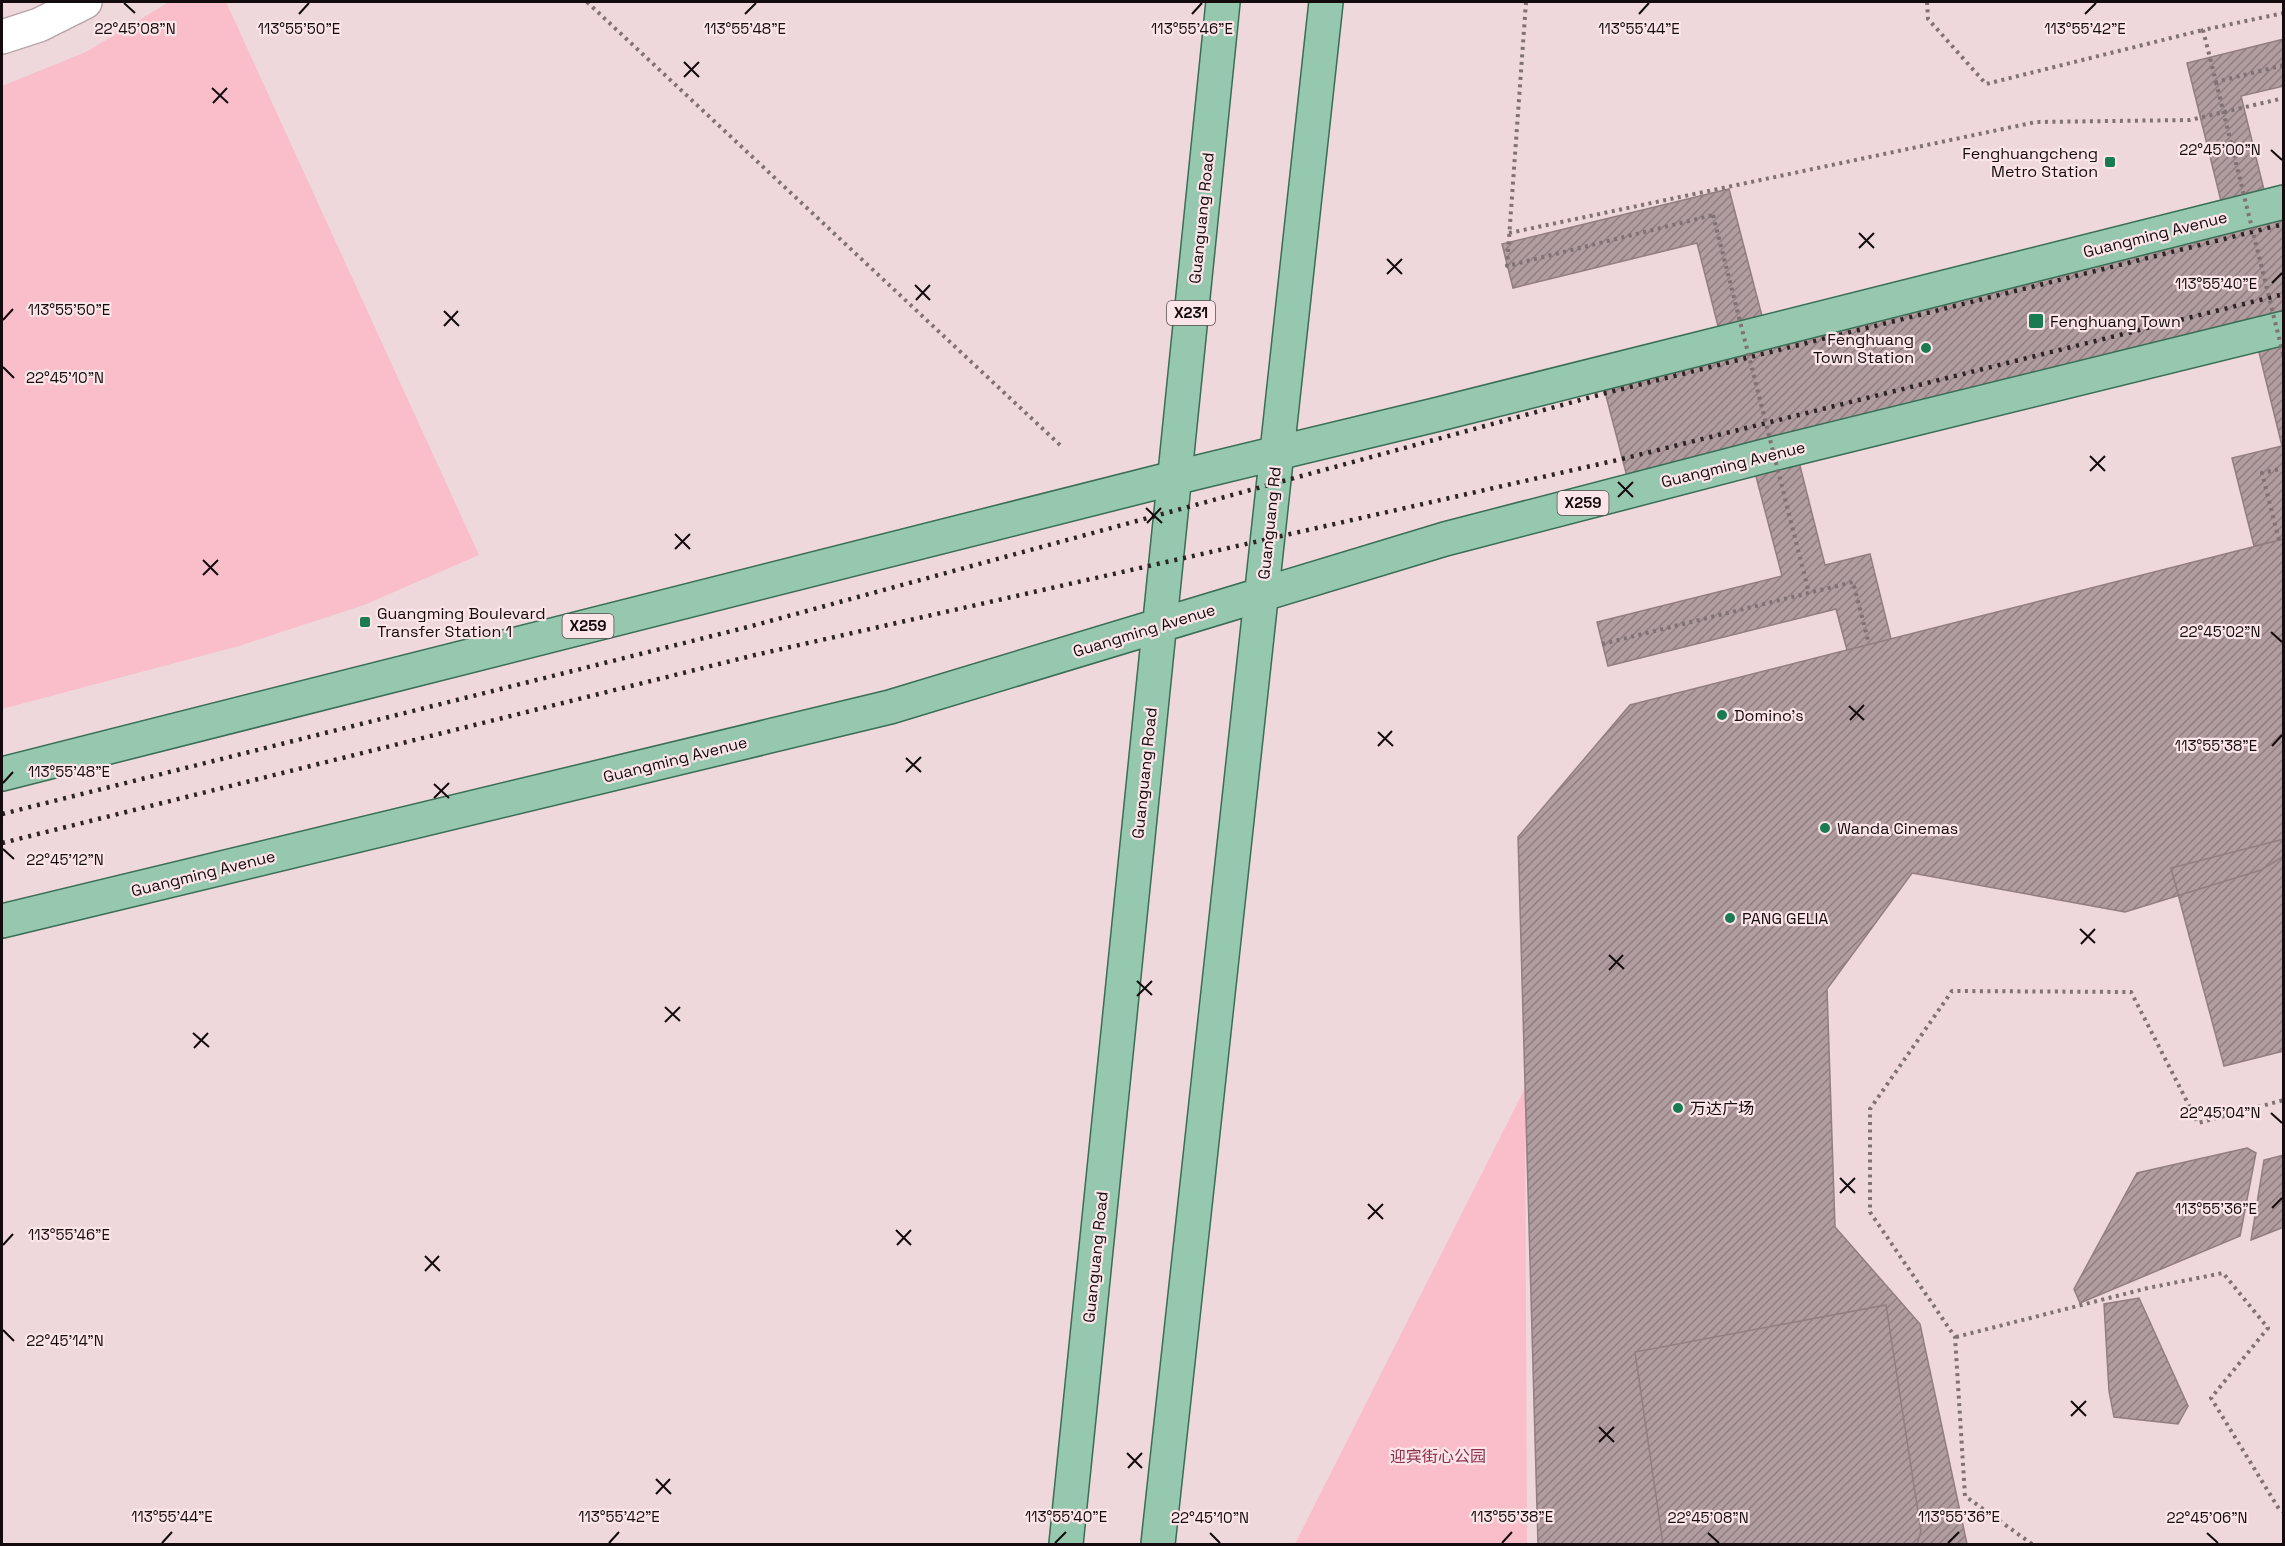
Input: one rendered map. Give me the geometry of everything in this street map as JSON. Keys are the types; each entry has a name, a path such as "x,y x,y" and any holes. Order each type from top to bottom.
{"main road":[{"name":"Guanguang Road","path":"1066,1545 1223,2"},
{"path":"1277,453 1326,2"},
{"name":"Guangming Avenue","path":"2,774 1174,478 2283,202"},
{"name":"Guangming Avenue","path":"2,921 890,707 1445,539 1780,452 2283,328"},
{"name":"Guanguang Rd","path":"1261,594 1277,453"},
{"path":"1158,1545 1261,594"}],"street":[{"path":"2,37 39,25 86,2"}],"path":[{"path":"587,2 1060,445"},
{"path":"1526,2 1507,266 1713,215 1809,593"},
{"path":"1927,2 1928,19 1986,84 2203,30 2283,14"},
{"path":"2203,30 2283,358"},
{"path":"2216,82 2283,65"},
{"path":"1509,232 2036,122 2190,120 2283,98"},
{"path":"2279,540 2262,473 2283,468"},
{"path":"1602,644 1853,582 1869,644"},
{"path":"2032,1545 1965,1496 1955,1337 1870,1212 1870,1109 1952,991 2132,992 2198,1123 2283,1100"},
{"path":"1955,1337 2148,1288 2223,1274 2268,1328 2211,1398 2283,1512"}],"green space":[{"path":"169,2 226,2 479,555 364,605 239,646 2,709 2,86 86,52"},
{"name":"迎宾街心公园","path":"1525,1088 1527,1544 1295,1544"}],"building":[{"name":"Fenghuang Town Station","path":"2284,39 2284,86 2241,96 2265,194 2284,189 2284,539 2254,546 2232,458 2282,446 2255,336 1796,450 1825,565 1870,554 1891,639 1847,650 1836,609 1608,666 1597,622 1782,576 1752,461 1631,492 1597,361 1719,330 1697,243 1513,288 1502,244 1729,189 1763,320 2222,205 2187,63"},
{"name":"万达广场","path":"2284,539 2284,856 2261,870 2125,912 1912,873 1827,989 1835,1227 1920,1324 1967,1544 1538,1544 1518,837 1630,705"},
{"path":"2284,839 2284,1051 2224,1066 2171,868"},
{"path":"2247,1148 2256,1153 2240,1236 2080,1303 2074,1289 2137,1173"},
{"path":"2284,1155 2284,1227 2251,1240 2264,1160"},
{"path":"2139,1298 2188,1406 2178,1424 2114,1417 2109,1391 2104,1304"},
{"path":"1886,1305 1921,1531 1917,1544 1663,1544 1635,1352"}],"railway":[{"path":"2,814 748,627 1606,393 2284,224"},
{"path":"2,843 755,655 1622,459 2284,294"}],"place":[{"name":"Fenghuangcheng Metro Station","path":"2110,162"},
{"name":"Fenghuang Town","path":"2036,321"},
{"name":"Fenghuang Town Station","path":"1926,348"},
{"name":"Guangming Boulevard Transfer Station 1","path":"365,622"},
{"name":"Domino's","path":"1722,715"},
{"name":"Wanda Cinemas","path":"1825,828"},
{"name":"PANG GELIA","path":"1730,918"},
{"name":"万达广场","path":"1678,1108"}]}
